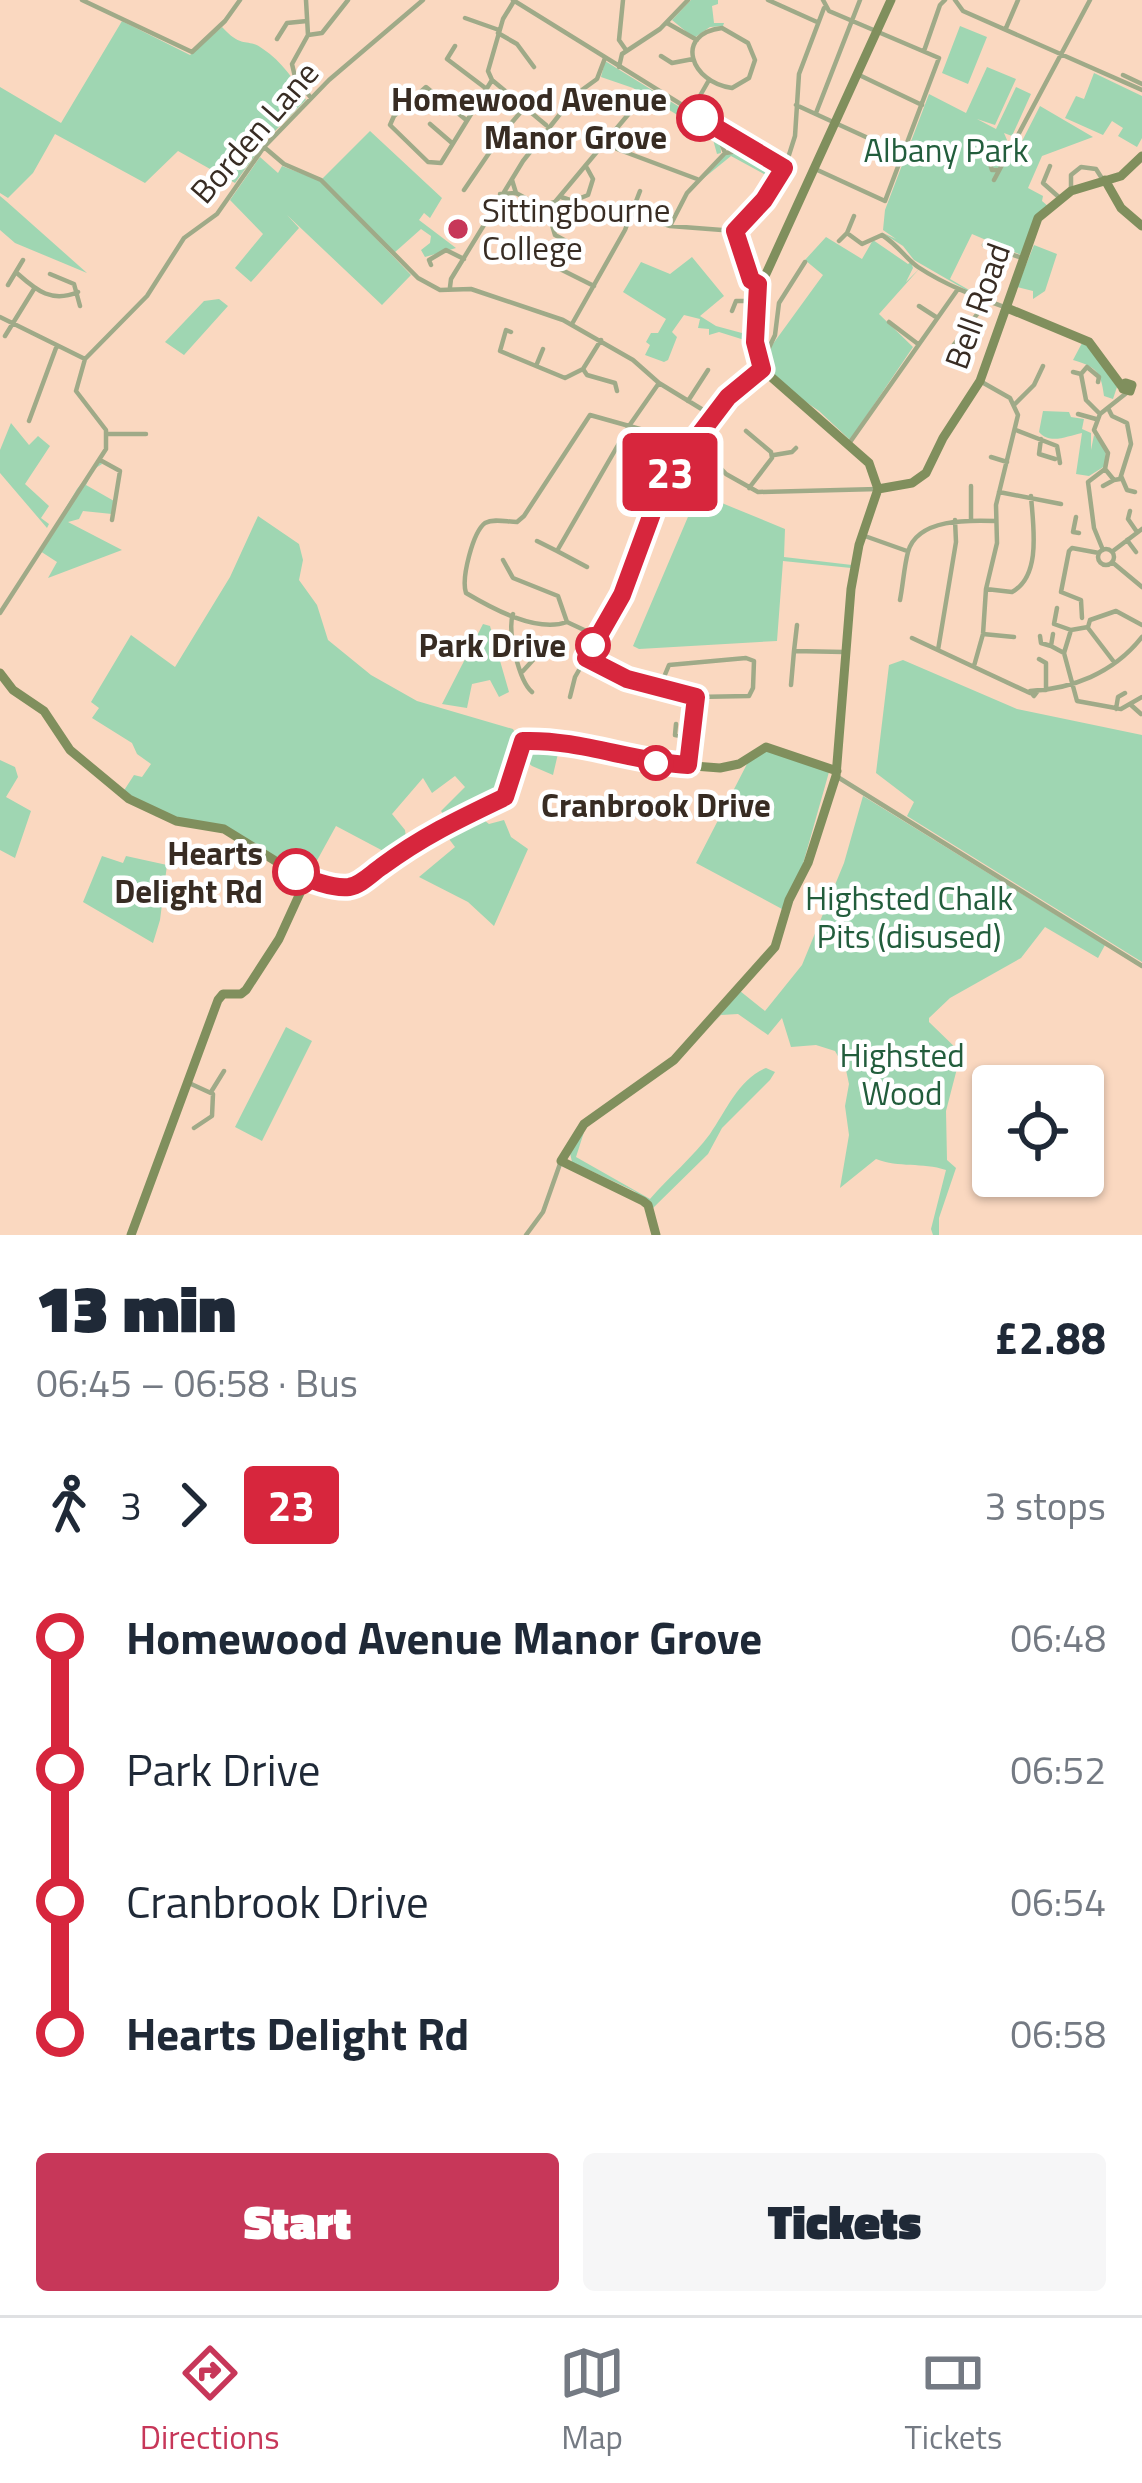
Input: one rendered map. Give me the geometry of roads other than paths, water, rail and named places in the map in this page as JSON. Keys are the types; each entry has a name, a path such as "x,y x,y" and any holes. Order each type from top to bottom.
{"street":[{"path":"82,0 192,52 226,21 240,0"},
{"path":"307,0 308,35 292,64 311,99"},
{"path":"308,35 322,33 349,0"},
{"name":"Borden Lane","path":"85,359 147,296 184,238 218,214 264,147 423,0"},
{"path":"548,127 492,80 488,63 513,0 784,168"},
{"path":"623,0 619,40 626,50"},
{"path":"619,67 626,50 667,23 688,0"},
{"path":"769,0 818,22"},
{"path":"816,113 860,0"},
{"path":"526,1235 550,1198 561,1160 584,1124 674,1060 775,947 836,774 844,652 862,536 878,489 875,470 762,369 756,352 755,301 758,284 891,0"},
{"path":"924,51 945,0"},
{"path":"956,0 963,11 1142,87"},
{"path":"1006,28 1018,0"},
{"path":"994,180 1090,0"},
{"path":"735,231 764,200 784,168 795,136 799,74 824,4 939,58 884,201 812,168"},
{"path":"468,18 517,44 534,67"},
{"path":"278,39 287,23 307,21"},
{"path":"667,23 697,40"},
{"path":"722,28 745,40 754,52 754,67 744,83 726,88 709,80 693,59 697,40 709,30 722,28"},
{"path":"455,46 447,58 484,87"},
{"path":"662,56 672,63 693,59"},
{"path":"450,287 511,177 580,89 597,79 604,58"},
{"path":"856,74 922,105"},
{"path":"1123,75 1142,87"},
{"path":"465,118 426,87 391,120 392,131 433,164 444,161 465,118 492,80"},
{"path":"696,116 696,102 709,80"},
{"path":"637,104 638,94"},
{"path":"500,194 516,193 547,206 561,196 637,104 648,101"},
{"path":"684,108 696,102"},
{"path":"796,105 903,154"},
{"path":"464,190 525,107"},
{"path":"430,124 452,143"},
{"path":"725,153 721,143 726,134"},
{"path":"610,135 616,149"},
{"path":"670,226 698,179 740,142"},
{"path":"264,147 284,164 321,180 415,276 440,290 471,289 572,325 633,360 659,383 713,416"},
{"path":"597,152 616,149 698,179"},
{"path":"1050,166 1043,183 1066,195 1135,167 1142,156"},
{"path":"988,158 992,170 999,170"},
{"path":"561,196 573,201 588,195 593,179 585,166"},
{"path":"1066,195 1070,178 1081,167 1096,169 1108,179 1121,208 1142,226"},
{"path":"511,177 516,193"},
{"path":"572,325 640,190"},
{"name":"Bell Road","path":"878,489 912,483 926,473 980,381 1038,218 1066,195"},
{"path":"547,206 554,235 566,241"},
{"path":"632,213 670,226 735,231"},
{"path":"838,241 854,216"},
{"path":"735,231 751,280 758,284"},
{"path":"847,233 862,244 882,235 901,247 918,267 958,289 1088,342 1128,389 1098,416 1095,434 1107,448 1105,469 1088,482 1101,555"},
{"path":"984,245 1024,259"},
{"path":"514,246 594,286"},
{"path":"431,265 429,260 446,250 464,259"},
{"path":"756,352 767,352 775,335 778,303 805,262"},
{"path":"8,285 25,263"},
{"path":"18,274 34,289 60,298 78,292"},
{"path":"50,275 74,284 78,304"},
{"path":"4,337 34,289"},
{"path":"848,445 958,289"},
{"path":"952,347 975,323 988,300"},
{"path":"732,311 736,301 755,301"},
{"path":"919,306 936,317"},
{"path":"0,317 85,359 77,394 108,434"},
{"path":"889,322 918,344"},
{"path":"511,332 506,330 500,351 565,378 583,369 601,340"},
{"path":"29,421 56,348"},
{"path":"536,366 543,349"},
{"path":"974,666 997,543 999,492 1016,430 1016,404 1034,385 1042,366"},
{"path":"1098,382 1099,376 1087,367 1077,373 1084,396 1098,416"},
{"path":"583,369 587,375 616,383 617,391"},
{"path":"570,697 575,677 625,588 659,490 736,388 762,369"},
{"path":"688,401 708,370"},
{"path":"980,381 1016,404"},
{"path":"557,551 659,383"},
{"path":"1034,385 1045,390"},
{"path":"1103,486 1117,478 1131,444 1129,426 1112,416 1108,407"},
{"path":"1078,414 1098,416"},
{"path":"567,622 551,628 469,595 463,573 481,527 492,520 517,522 524,516 590,415 651,433 681,457"},
{"path":"1016,430 1059,445 1058,461 1037,454 1041,439"},
{"path":"746,431 772,456"},
{"path":"108,434 146,434"},
{"path":"0,614 77,488 100,460 108,434"},
{"path":"694,440 726,474 749,488 777,495 878,489"},
{"path":"749,488 772,456 796,448"},
{"path":"990,458 1007,462"},
{"path":"100,460 120,471 112,520"},
{"path":"1105,469 1127,490 1136,492"},
{"path":"971,486 971,520"},
{"path":"999,492 1061,504"},
{"path":"986,589 1012,592 1026,580 1033,543 1031,496"},
{"path":"1093,568 1101,555 1140,531 1128,519 1130,511"},
{"path":"900,602 908,552 918,537 955,520 996,521"},
{"path":"938,650 956,542 955,520"},
{"path":"1079,533 1073,532 1075,521 1094,528"},
{"path":"862,536 908,552"},
{"path":"1127,540 1137,552"},
{"path":"537,541 587,567"},
{"path":"1114,662 1085,623 1081,600 1061,592 1070,548 1101,555 1142,587"},
{"path":"1112,552 1112,562"},
{"path":"503,560 513,578 558,596 567,622 598,637"},
{"path":"1051,648 1058,608"},
{"path":"1053,629 1072,630 1116,610 1142,625"},
{"path":"513,614 509,632 524,685 532,692"},
{"path":"791,686 796,625"},
{"path":"1072,630 1064,653 1075,703 1116,709 1142,697"},
{"path":"983,634 1014,637"},
{"path":"1040,636 1041,643 1064,653"},
{"path":"911,638 1034,692 1103,674 1137,650 1142,637"},
{"path":"794,651 844,652"},
{"path":"517,653 533,660 523,670"},
{"path":"586,658 627,679 659,689 696,697 749,696 754,661 669,664 659,689"},
{"path":"1039,659 1044,660 1046,690"},
{"path":"0,674 13,690 44,711 70,750 129,799 176,821 224,829 306,880 356,885 417,840 505,797 523,741 588,746 655,763 688,765 733,766 766,747 836,774 1142,966"},
{"path":"1116,709 1118,697 1125,693"},
{"path":"688,765 696,697"},
{"path":"1131,705 1141,714"},
{"path":"676,724 675,735 692,738"},
{"path":"131,1235 218,1000 223,994 246,990 279,939 306,880"},
{"path":"194,1128 208,1123 212,1116 211,1092 224,1071"},
{"path":"189,1083 211,1092"},
{"path":"561,1160 643,1201 656,1235"}],"place":[{"name":"Homewood Avenue Manor Grove","path":"700,118"},
{"name":"Sittingbourne College","path":"458,229"},
{"name":"Park Drive","path":"593,645"},
{"name":"Cranbrook Drive","path":"656,763"},
{"name":"Hearts Delight Rd","path":"296,872"}],"park label":[{"name":"Albany Park","path":"946,150"},
{"name":"Highsted Chalk Pits (disused)","path":"909,917"},
{"name":"Highsted Wood","path":"902,1074"}]}
